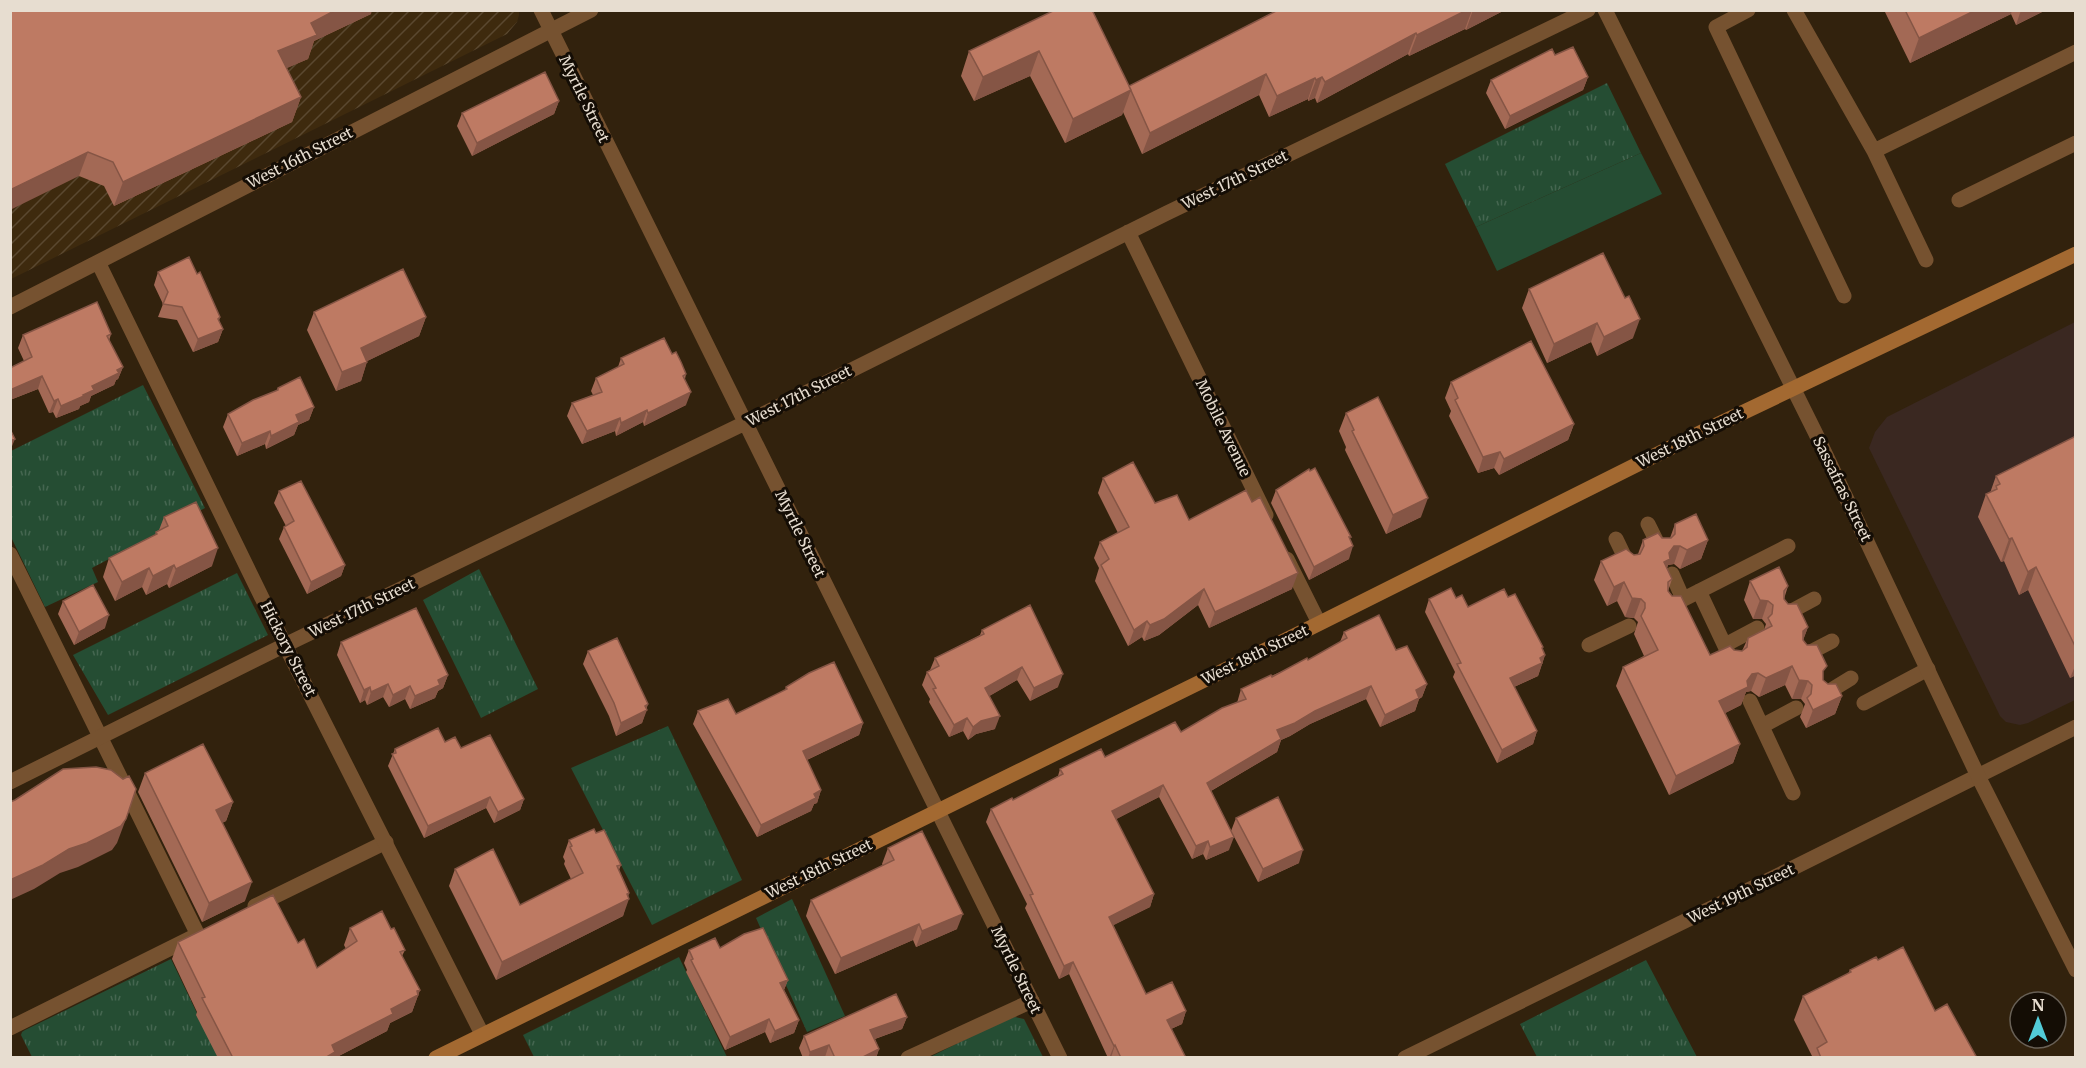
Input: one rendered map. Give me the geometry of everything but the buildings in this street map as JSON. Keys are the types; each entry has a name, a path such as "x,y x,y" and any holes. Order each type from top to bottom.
{"main road":[{"name":"West 18th Street","path":"436,1058 1319,623 1570,496 2076,254"}],"street":[{"name":"Myrtle Street","path":"541,10 936,812 1060,1058"},
{"name":"West 16th Street","path":"10,307 591,10"},
{"name":"West 17th Street","path":"10,782 285,645 745,423 1128,232 1588,10"},
{"name":"Sassafras Street","path":"1605,10 1793,388 1978,776 2076,970"},
{"path":"1748,10 1716,27 1844,296"},
{"path":"1794,10 1874,151 1926,260"},
{"path":"1874,151 2076,52"},
{"path":"1959,200 2076,143"},
{"name":"Mobile Avenue","path":"1128,232 1319,623"},
{"name":"Hickory Street","path":"98,262 285,645 482,1034"},
{"path":"1648,524 1660,548"},
{"path":"1616,539 1628,564"},
{"path":"1672,574 1676,603 1788,546"},
{"path":"10,554 198,935"},
{"path":"1699,591 1732,661"},
{"path":"1786,614 1814,599"},
{"path":"1589,645 1629,626"},
{"path":"1725,645 1757,628"},
{"path":"1805,655 1832,641"},
{"path":"1864,703 1928,669"},
{"path":"1825,694 1851,678"},
{"path":"1750,701 1793,793"},
{"path":"1762,726 1796,708"},
{"name":"West 19th Street","path":"1405,1058 2076,727"},
{"path":"242,913 386,842"},
{"path":"10,1028 213,927"},
{"path":"908,1058 1032,1001"}],"shaded area":[{"path":"11,11 519,11 519,15 517,22 507,34 11,279"},
{"path":"2075,322 2075,700 2020,725 2006,722 2000,716 1869,448 1875,432 1887,417"}],"green space":[{"path":"1607,83 1641,153 1476,227 1445,164"},
{"path":"1641,153 1662,194 1497,271 1476,227"},
{"path":"143,385 205,508 92,568 98,582 45,607 11,537 11,451"},
{"path":"479,569 538,689 481,718 423,600"},
{"path":"237,573 268,635 108,715 73,655"},
{"path":"668,726 742,880 652,925 571,768"},
{"path":"792,899 845,1016 807,1032 756,918"},
{"path":"679,957 727,1057 534,1057 523,1035"},
{"path":"171,959 218,1057 32,1057 21,1035 22,1032"},
{"path":"1646,960 1697,1057 1537,1057 1520,1024"},
{"path":"1015,1017 1024,1019 1043,1057 928,1058 998,1023"}]}
